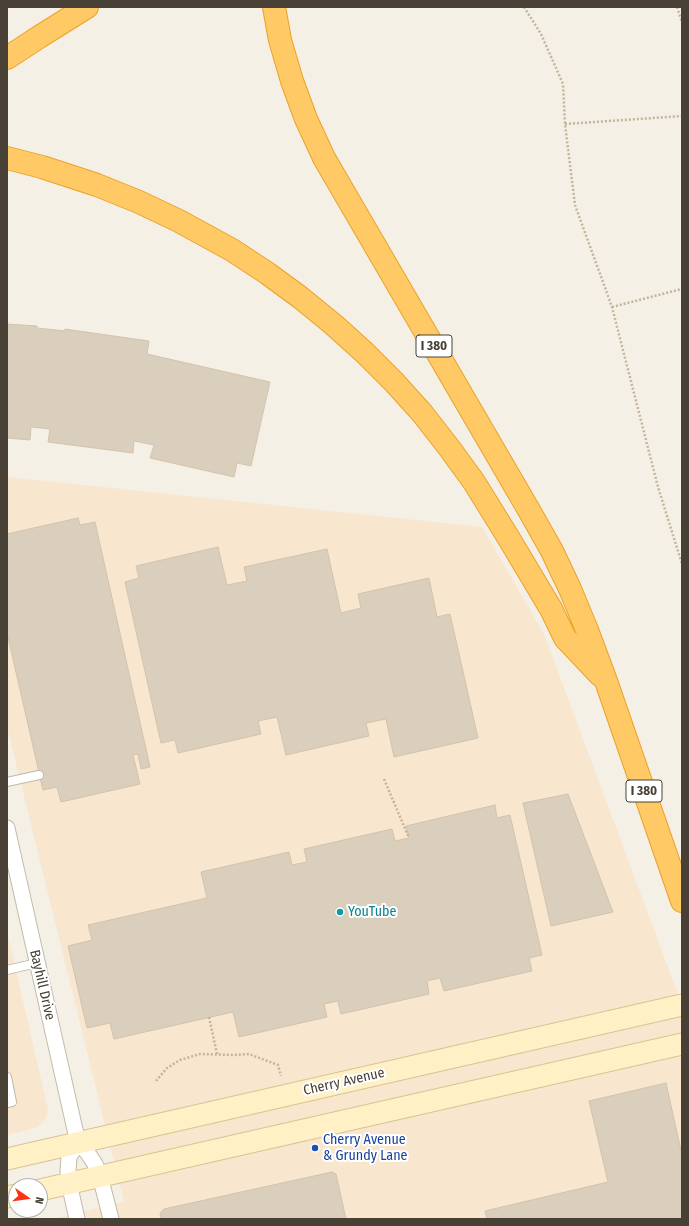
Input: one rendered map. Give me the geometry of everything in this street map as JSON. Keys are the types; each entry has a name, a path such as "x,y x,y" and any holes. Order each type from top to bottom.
{"highway":[{"path":"7,58 87,7"},
{"name":"I 380","path":"274,7 286,63 298,100 316,140 335,177 552,551 587,630 606,681 682,901"},
{"path":"7,158 42,167 97,185 139,202 179,221 232,250 267,273 334,325 394,382 438,433 474,482 547,603 565,638 606,681"}],"street":[{"name":"Bayhill Drive","path":"7,828 78,1143 87,1152 95,1164 100,1176 111,1219"},
{"name":"Cherry Avenue","path":"7,1159 682,1005"},
{"path":"48,1188 682,1044"},
{"path":"76,1219 68,1171 69,1157 78,1143"}],"lane":[{"path":"7,782 39,775"},
{"path":"7,970 37,963"},
{"path":"7,1077 12,1102 7,1103"}],"path":[{"path":"524,7 541,34 563,84 575,205 612,307 658,487 682,564"},
{"path":"677,7 682,22"},
{"path":"566,124 682,116"},
{"path":"612,307 682,290"},
{"path":"384,779 409,838"},
{"path":"209,1017 217,1054"},
{"path":"156,1081 167,1068 180,1060 200,1054 249,1054 278,1065"}],"shaded area":[{"name":"YouTube","path":"7,477 482,527 544,634 682,1005 682,1219 52,1219 124,1202 7,727"},
{"path":"7,931 48,1110 45,1120 36,1128 7,1135"}],"building":[{"path":"7,324 37,326 37,328 65,331 65,329 149,341 147,354 270,382 251,466 237,463 234,477 150,458 154,445 134,441 133,453 48,442 50,429 31,427 30,440 7,438"},
{"path":"78,518 80,525 95,522 150,767 141,769 138,754 133,755 140,784 61,802 57,787 43,790 7,633 7,534"},
{"path":"218,547 227,585 247,581 244,567 327,549 341,613 361,608 358,594 429,578 437,617 450,614 478,738 394,757 386,719 366,723 369,736 286,755 277,717 258,721 261,734 178,753 175,740 161,743 125,582 139,578 136,566"},
{"path":"568,794 613,912 551,926 523,803"},
{"name":"YouTube","path":"495,805 497,818 510,815 542,955 529,958 532,971 444,991 440,978 427,981 429,994 341,1014 338,1001 324,1004 327,1017 239,1037 233,1012 114,1039 110,1023 87,1028 68,946 92,940 88,925 207,898 201,872 289,852 292,865 307,862 304,849 392,829 395,841 409,838 406,826"},
{"path":"666,1083 682,1155 682,1219 487,1219 485,1211 608,1182 589,1101"},
{"path":"332,1172 336,1174 346,1219 161,1219 160,1213 164,1209"}],"place":[{"name":"YouTube","path":"340,912"},
{"name":"Cherry Avenue & Grundy Lane","path":"315,1148"}]}
